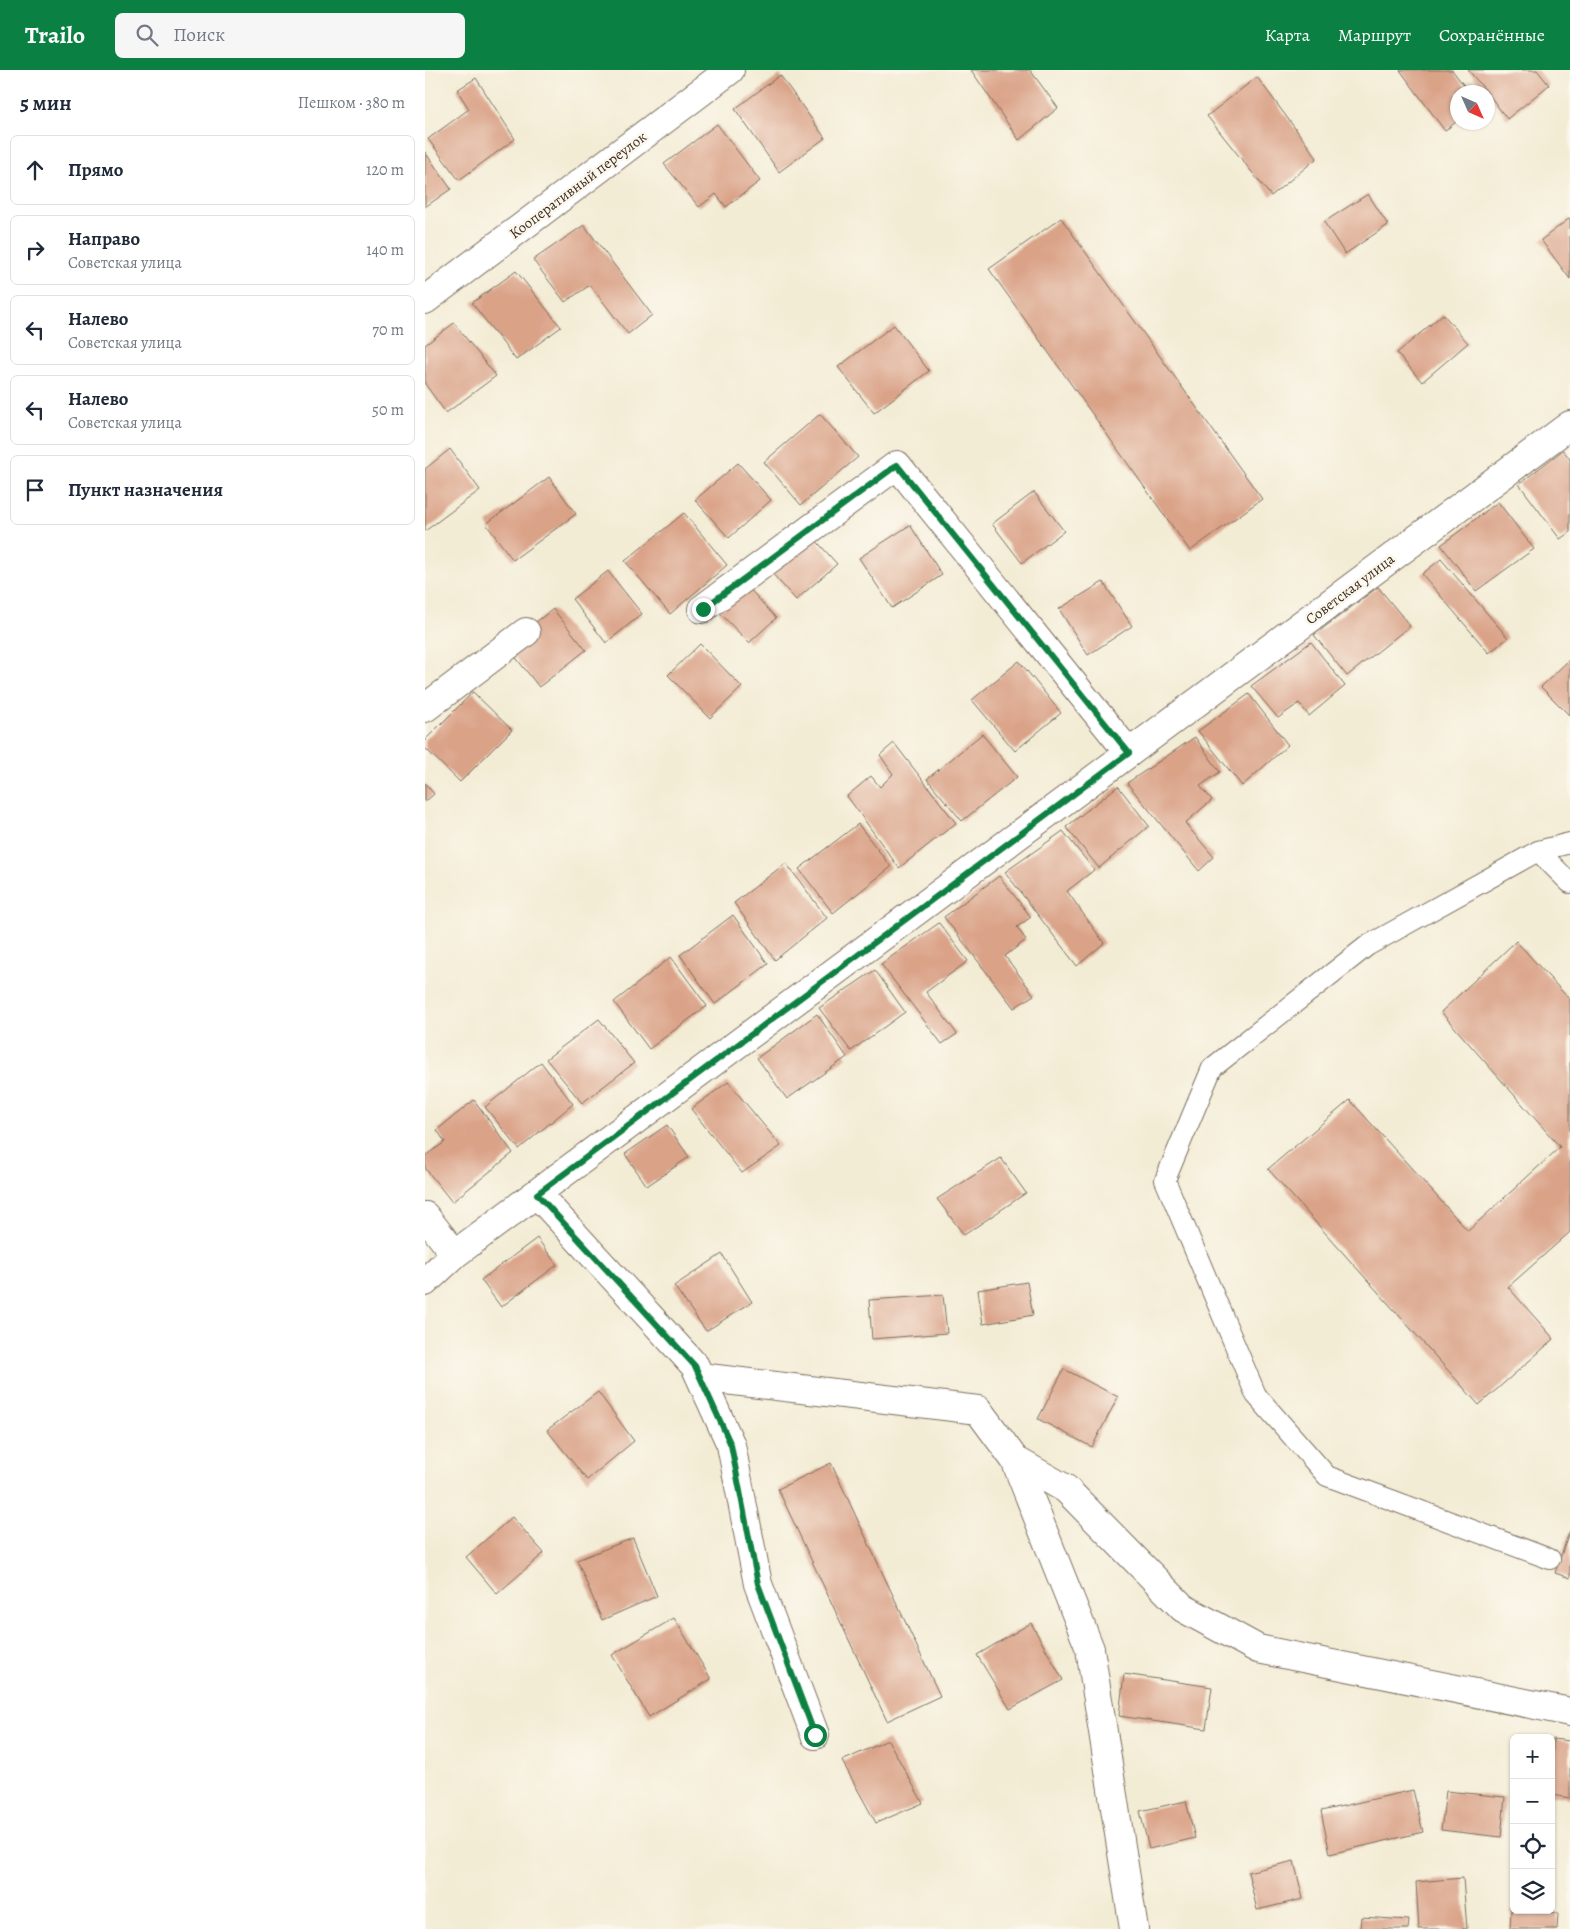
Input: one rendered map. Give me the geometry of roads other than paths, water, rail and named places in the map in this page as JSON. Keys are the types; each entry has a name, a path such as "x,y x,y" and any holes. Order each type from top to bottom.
{"street":[{"name":"Кооперативный переулок","path":"425,300 730,70"},
{"name":"Советская улица","path":"425,1282 455,1254 1570,425"},
{"path":"703,609 897,465 1129,753"},
{"path":"425,708 526,632"},
{"path":"537,1194 695,1366 731,1445 758,1584 815,1735"},
{"path":"425,1216 455,1254"},
{"path":"700,1377 978,1410 1015,1460 1090,1649 1134,1929"},
{"path":"1015,1460 1066,1489 1183,1608 1258,1648 1570,1712"}],"lane":[{"path":"1550,1559 1327,1476 1256,1396 1165,1180 1212,1068 1367,946 1538,851 1570,842"},
{"path":"1538,851 1570,883"}]}
